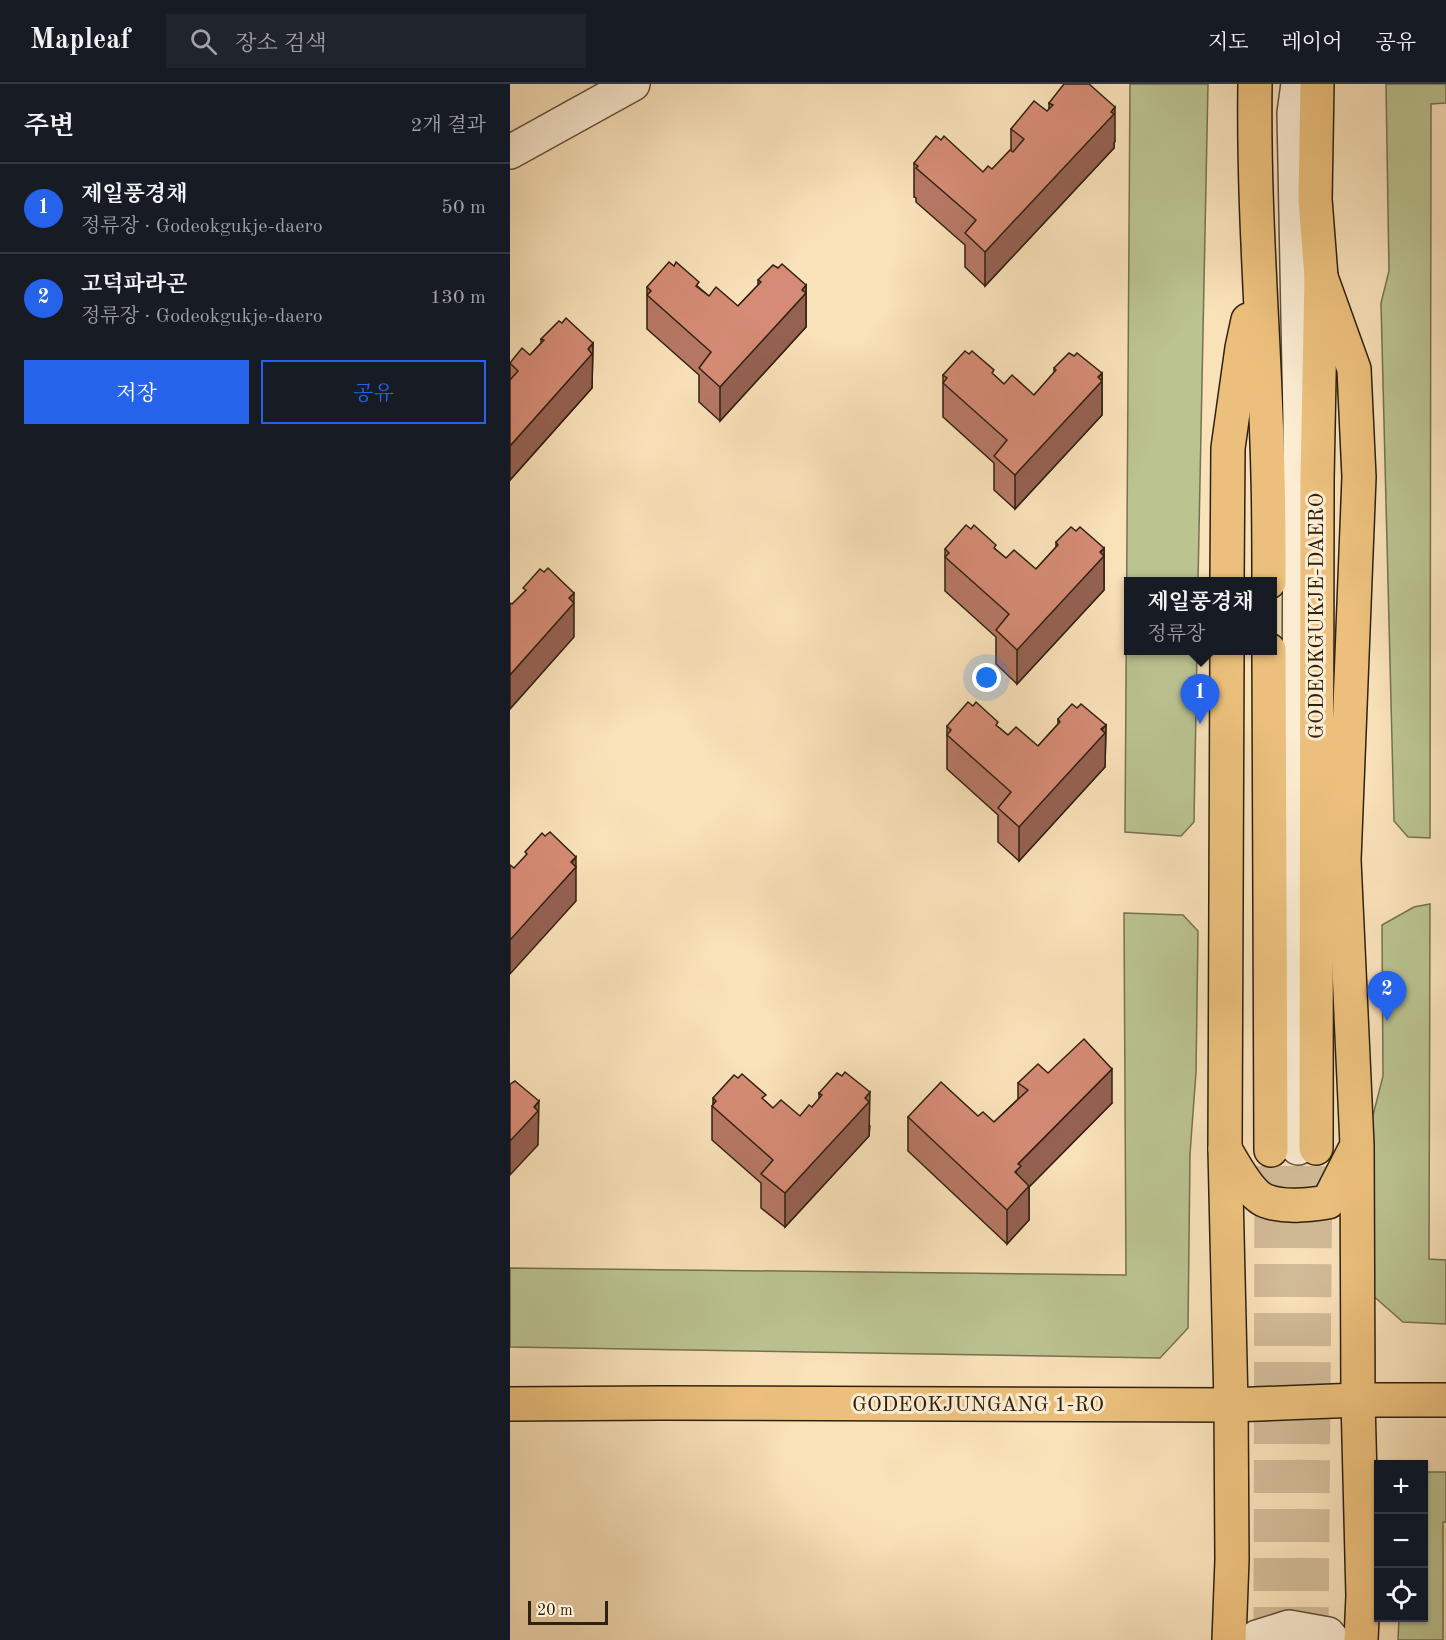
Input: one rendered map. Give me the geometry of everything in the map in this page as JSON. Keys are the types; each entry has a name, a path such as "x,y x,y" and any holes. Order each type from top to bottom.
{"main road":[{"path":"1255,84 1254,147 1268,477 1269,577"},
{"name":"GODEOKGUKJE-DAERO","path":"1293,1148 1317,478 1321,277 1316,199 1317,84"},
{"path":"1227,577 1228,448 1242,348 1258,271"},
{"path":"1321,277 1354,369 1359,477 1344,860 1356,1145 1358,1400 1363,1596 1361,1640"},
{"path":"1227,655 1225,1149 1232,1560 1228,1640"},
{"path":"1269,655 1293,1148"},
{"path":"1225,1149 1244,1182 1264,1201 1297,1206 1328,1202 1356,1145"},
{"name":"GODEOKJUNGANG 1-RO","path":"510,1404 1231,1405 1358,1400 1446,1401"}],"street":[{"path":"510,152 633,84"},
{"path":"1282,84 1293,1148"},
{"path":"1293,1148 1300,418 1294,113 1298,84"},
{"path":"1253,1640 1289,1627 1328,1634 1333,1640"}],"green space":[{"path":"1130,84 1208,84 1198,577 1127,577"},
{"path":"1386,84 1446,84 1446,103 1431,104 1430,838 1408,837 1394,821 1381,303 1389,271"},
{"path":"1126,655 1197,655 1194,822 1181,836 1125,832"},
{"path":"1430,904 1429,1259 1446,1260 1446,1324 1403,1322 1371,1294 1369,1131 1383,1076 1382,925 1414,907"},
{"path":"1124,913 1183,915 1198,931 1196,1072 1190,1154 1188,1328 1160,1358 510,1347 510,1268 1126,1275"},
{"path":"1428,1472 1446,1472 1446,1522 1443,1522 1443,1640 1398,1640 1399,1622 1428,1622"}],"building":[{"path":"1064,84 1089,84 1115,107 1111,112 1114,114 985,252 965,233 976,220 916,168 918,166 914,163 936,136 941,140 944,136 983,172 988,166 992,169 1010,150 1013,152 1024,139 1011,129 1034,101 1047,111 1053,105 1049,103"},
{"path":"669,262 674,266 676,262 699,282 696,286 709,296 716,287 738,306 761,282 758,280 773,265 778,268 782,264 806,285 802,290 806,293 720,387 699,368 711,352 647,295 651,291 647,287"},
{"path":"566,318 593,343 588,349 592,354 510,446 510,380 518,371 510,363 522,348 530,355 544,340 541,339 559,321 562,323"},
{"path":"965,351 969,354 972,351 994,370 992,373 1004,384 1012,375 1034,395 1056,370 1054,368 1069,353 1074,356 1077,353 1102,373 1098,377 1102,381 1015,475 994,456 1007,440 943,383 947,378 943,375"},
{"path":"966,525 971,529 974,525 996,545 994,548 1006,558 1014,550 1036,569 1058,545 1056,542 1071,527 1076,531 1080,527 1104,548 1100,552 1104,556 1017,650 996,630 1009,614 945,557 949,553 945,549"},
{"path":"548,568 574,593 569,598 574,603 510,675 510,603 512,604 526,590 523,588 540,569 544,572"},
{"path":"968,702 973,706 976,702 998,722 996,725 1008,735 1016,727 1038,746 1060,722 1058,719 1072,704 1077,708 1081,704 1106,725 1101,729 1105,733 1019,827 998,808 1011,792 947,735 951,730 947,726"},
{"path":"550,832 576,857 571,862 576,867 510,940 510,865 514,868 542,833 545,836"},
{"path":"1084,1039 1112,1069 1018,1164 1021,1166 1015,1172 1029,1186 1007,1210 908,1117 941,1082 978,1116 983,1112 994,1122 1028,1090 1018,1083 1038,1064 1048,1073"},
{"path":"845,1072 870,1092 865,1098 869,1102 785,1193 761,1174 773,1160 712,1106 716,1101 713,1098 734,1075 738,1078 742,1074 766,1095 762,1098 773,1108 781,1100 800,1116 809,1105 812,1107 822,1095 819,1093 837,1073 842,1076"},
{"path":"515,1081 539,1101 534,1107 538,1111 510,1141 510,1084"}],"tunnel":[{"path":"1295,1640 1298,1148"},
{"path":"1312,1640 1316,1148"},
{"path":"1270,1640 1271,1150"}],"place":[{"name":"제일풍경채","path":"1200,724"},
{"name":"고덕파라곤","path":"1387,1021"}]}
